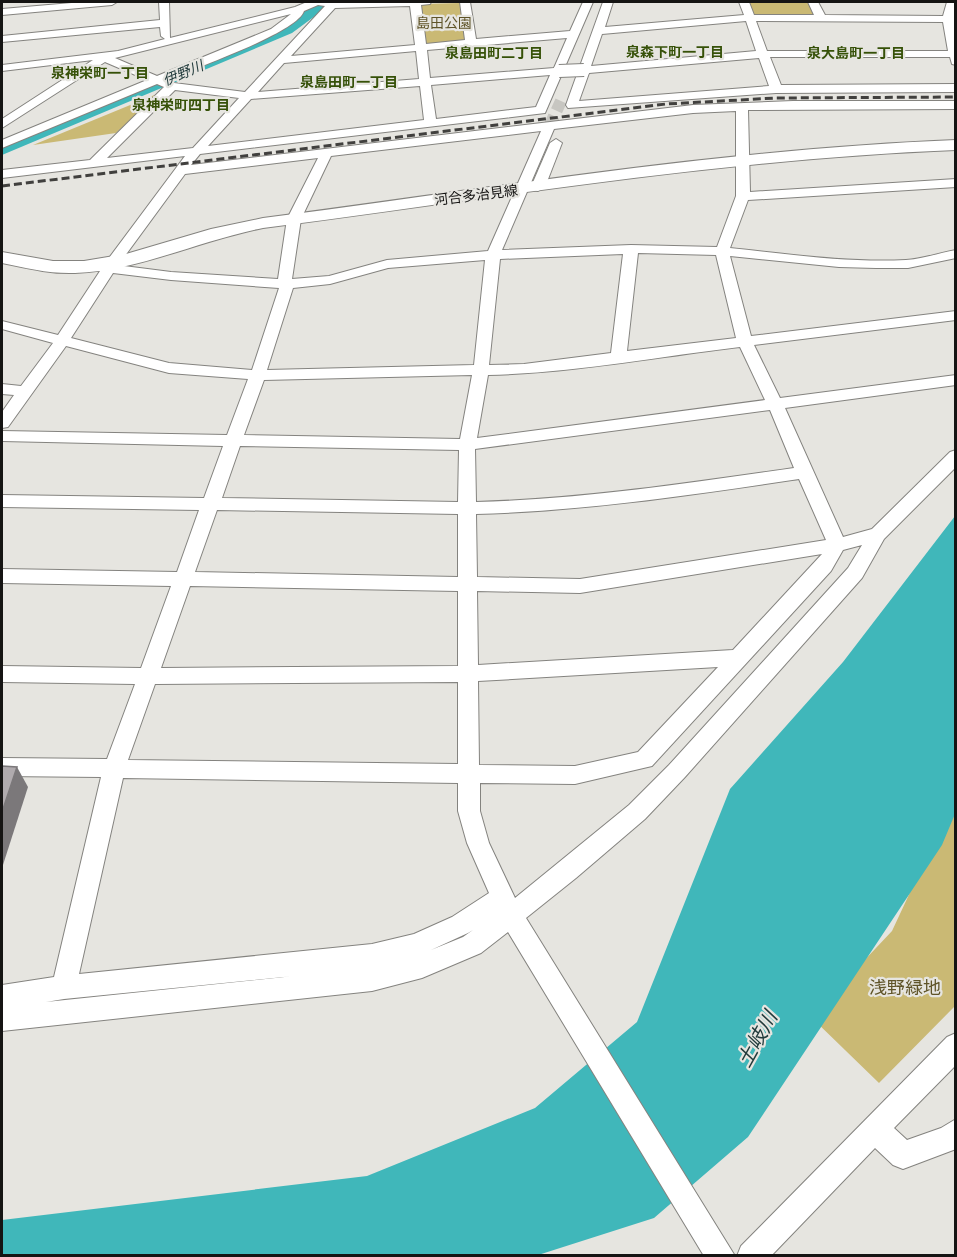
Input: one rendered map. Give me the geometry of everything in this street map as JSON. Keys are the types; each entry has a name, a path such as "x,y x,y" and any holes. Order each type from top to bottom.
{"main road":[{"name":"河合多治見線","path":"2,258 66,267 112,265 242,226 742,160 846,150 956,145"}],"street":[{"path":"2,12 112,2"},
{"path":"164,2 167,41"},
{"path":"2,68 101,56 299,9 316,2 332,5 428,2"},
{"path":"415,2 430,122"},
{"path":"465,2 471,43"},
{"path":"2,174 541,110 588,2"},
{"path":"561,100 599,2"},
{"path":"608,2 572,105 688,94 776,89 956,88"},
{"path":"744,2 776,89"},
{"path":"813,2 821,19"},
{"path":"101,56 172,87 249,96 762,54 955,57 952,2"},
{"path":"2,423 189,159 200,150 332,5"},
{"path":"2,144 275,31 298,14 299,9"},
{"path":"598,32 749,18 952,19"},
{"path":"2,39 165,23"},
{"path":"281,60 575,34"},
{"path":"4,121 100,61 101,56"},
{"path":"95,162 172,87"},
{"path":"182,170 644,113 742,106 956,105"},
{"path":"742,106 743,196 722,251 745,342 776,406 837,545"},
{"path":"524,189 564,123"},
{"path":"524,189 535,126"},
{"path":"549,127 524,189 493,255 481,371 467,445 469,811 478,843 511,914 719,1253"},
{"path":"64,987 114,770 273,335 287,284 284,277 294,219 327,152"},
{"path":"743,196 956,183"},
{"path":"112,265 171,276 287,284 330,280 387,264 493,255 631,249 722,251 839,263 908,264 956,254"},
{"path":"618,359 631,249"},
{"path":"2,326 169,368 257,375 524,369 956,315"},
{"path":"2,436 467,445 776,406 956,380"},
{"path":"2,389 25,391"},
{"path":"2,1019 372,979 422,966 472,945 637,812 677,771 855,573 878,534 956,456"},
{"path":"2,501 468,508 545,507 621,499 805,472"},
{"path":"2,576 580,586 837,545 878,534"},
{"path":"2,768 575,775 644,760 824,566 837,545"},
{"path":"2,674 149,676 468,674 738,658"},
{"path":"2,997 64,987 372,956 417,945 449,930 511,914"},
{"path":"751,1256 956,1046"},
{"path":"876,1130 903,1155 954,1137"}],"green space":[{"path":"748,2 810,2 816,16 753,16"},
{"name":"島田公園","path":"460,3 467,40 426,45 420,4"},
{"path":"163,91 116,133 33,145 157,94"},
{"name":"浅野緑地","path":"955,796 955,1006 879,1083 811,1017 892,931"}],"water":[{"name":"土岐川","path":"955,516 955,814 942,845 748,1137 654,1218 535,1256 2,1255 2,1220 367,1176 535,1108 637,1022 730,789 843,662"}],"building":[{"path":"2,766 17,767 2,812"}],"waterway":[{"name":"伊野川","path":"2,149 286,29 326,2"}],"tunnel":[{"path":"549,127 561,101"}],"railway":[{"path":"2,186 666,104 776,98 956,97"}],"district":[{"name":"泉森下町一丁目","path":"675,52"},
{"name":"泉島田町二丁目","path":"494,53"},
{"name":"泉大島町一丁目","path":"856,53"},
{"name":"泉神栄町一丁目","path":"100,73"},
{"name":"泉島田町一丁目","path":"349,82"},
{"name":"泉神栄町四丁目","path":"181,105"}]}
